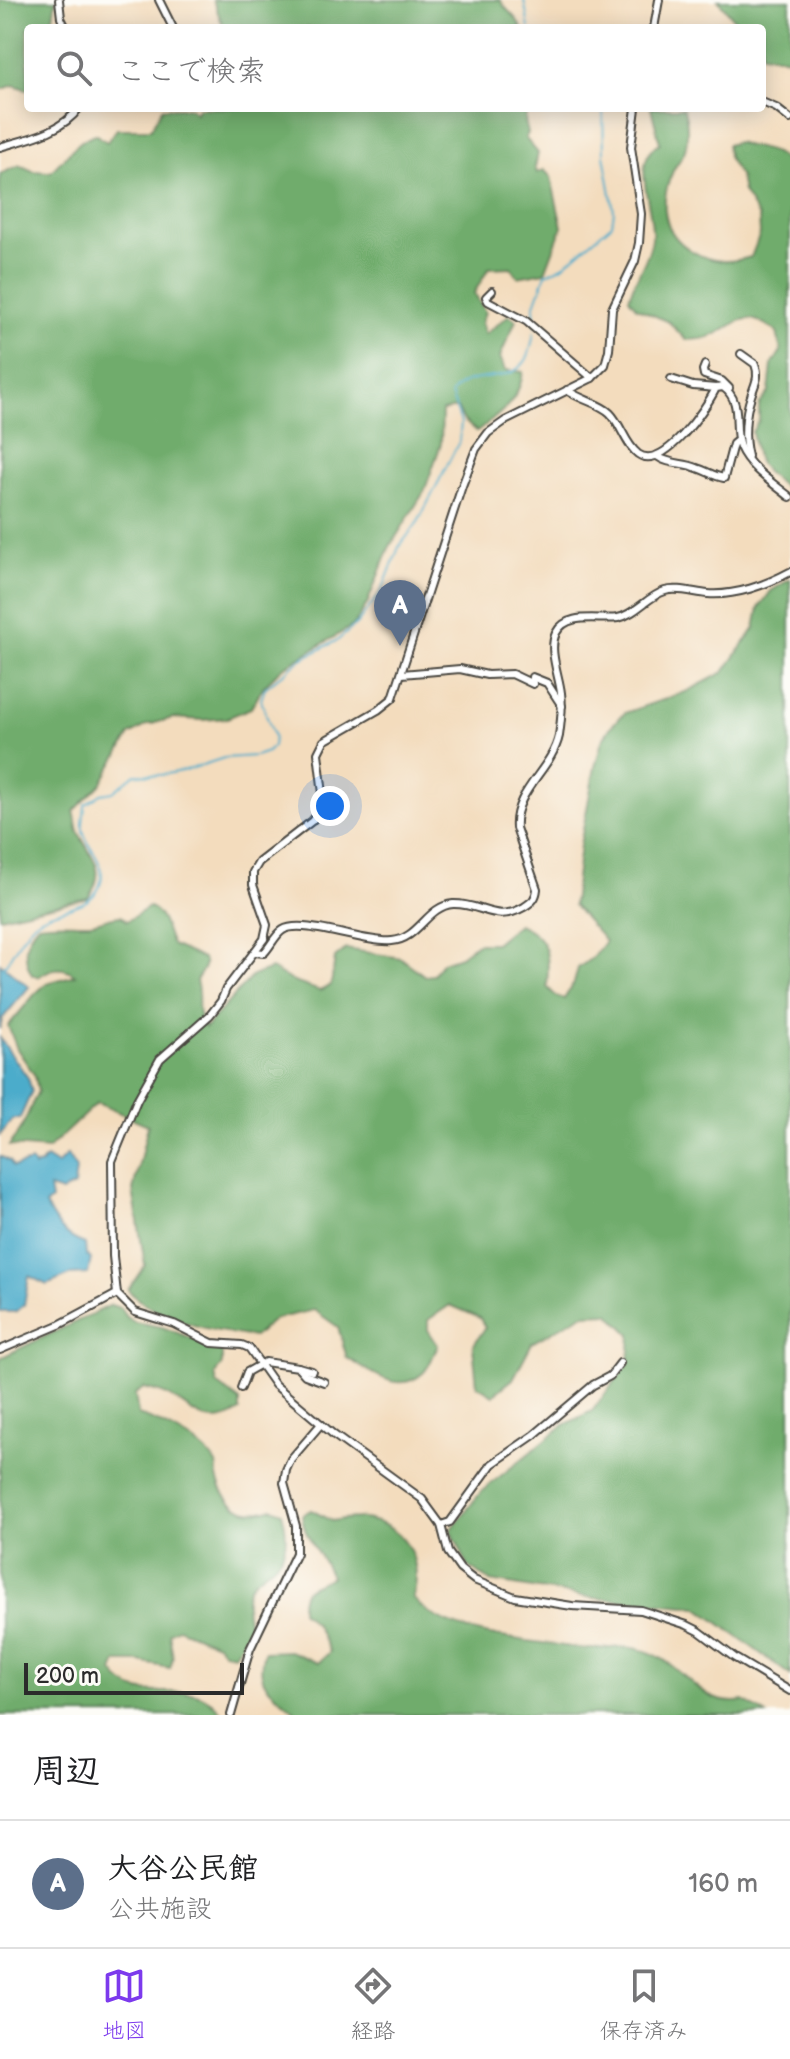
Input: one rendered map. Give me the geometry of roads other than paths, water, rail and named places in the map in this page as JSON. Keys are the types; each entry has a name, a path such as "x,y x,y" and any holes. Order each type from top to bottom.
{"street":[{"path":"59,0 64,24"},
{"path":"159,0 171,24"},
{"path":"655,24 659,0"},
{"path":"766,104 790,119"},
{"path":"0,147 47,132 75,112"},
{"path":"635,112 631,147 641,214 639,243 635,261 612,309 608,358 601,371 592,378 505,421 488,433 476,449 393,698 385,706 324,741 318,753 323,794 319,812 256,867 253,885 267,925 264,939 210,1015 160,1059 124,1130 112,1161 113,1256 117,1294 127,1306 212,1343 249,1348 269,1380 321,1424 422,1499 441,1525 448,1552 460,1569 487,1588 547,1603 641,1610 687,1625 790,1691"},
{"path":"492,291 486,297 488,301 516,314 592,378"},
{"path":"741,354 755,364 758,377 750,398 745,434 750,461"},
{"path":"705,365 704,375 722,381 730,388 736,403 738,440 750,461 790,497"},
{"path":"671,379 693,386 723,387 732,395"},
{"path":"567,390 582,401 610,413 638,454 646,457 657,456 694,426 716,388"},
{"path":"657,456 724,478 733,444 738,440"},
{"path":"255,952 264,953 280,932 292,927 346,934 364,940 395,941 411,934 438,909 447,905 462,904 505,915 532,902 537,889 515,818 532,783 555,749 562,706 554,640 562,624 572,619 624,617 666,590 729,593 765,584 790,572"},
{"path":"402,674 460,669 487,675 512,674 532,684 532,677 547,683 562,706"},
{"path":"0,1350 59,1325 117,1294"},
{"path":"241,1388 247,1372 271,1361 312,1371"},
{"path":"441,1525 450,1522 492,1464 610,1376 620,1363"},
{"path":"298,1367 309,1378 324,1382"},
{"path":"231,1715 250,1649 296,1553 296,1526 284,1483 286,1470 291,1459 321,1424"}],"water":[{"path":"0,963 29,987 2,1019 0,1029"},
{"path":"0,1038 28,1078 32,1091 20,1118 12,1120 0,1135"},
{"path":"67,1155 76,1169 74,1186 62,1192 49,1188 51,1200 45,1205 61,1229 85,1244 86,1255 91,1259 88,1274 70,1275 47,1285 29,1276 24,1305 16,1312 0,1312 0,1156 10,1161 13,1167 31,1162 34,1167 46,1158 57,1165"}],"waterway":[{"path":"524,0 528,24"},
{"path":"535,327 534,307 546,274 563,266 612,224 614,211 604,155 603,112"},
{"path":"3,968 35,922 82,903 97,892 102,875 83,830 85,805 101,794 113,792 135,774 161,775 187,770 224,758 255,756 273,746 274,737 261,700 265,688 301,659 338,640 357,624 382,591 399,547 418,522 459,442 461,423 451,394 467,382 516,370 528,357 534,333"}],"place":[{"name":"大谷公民館","path":"400,646"}]}
